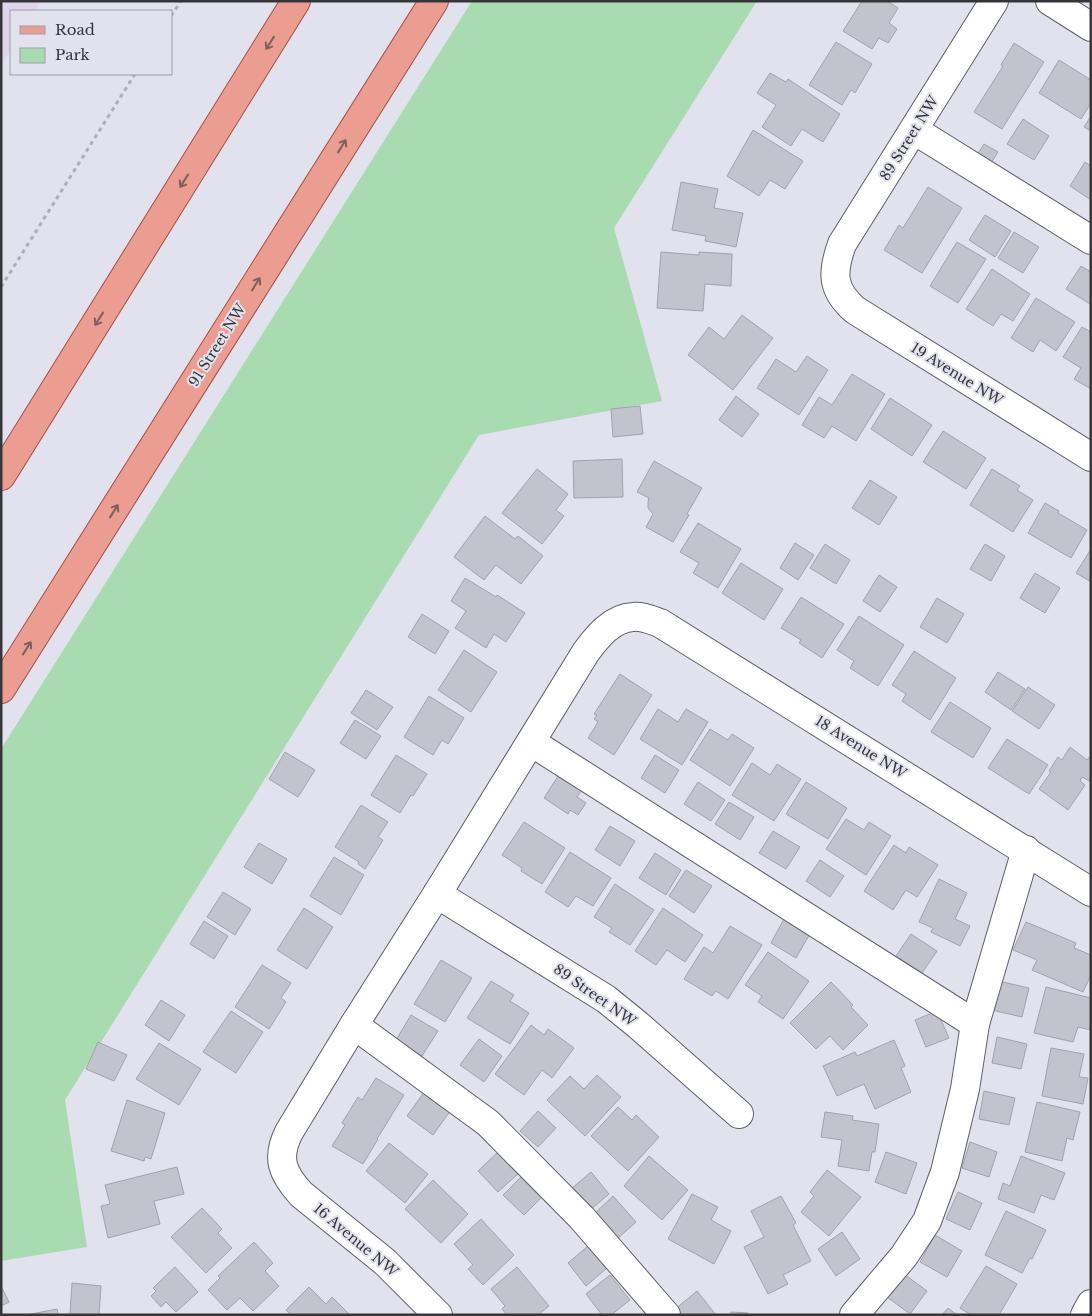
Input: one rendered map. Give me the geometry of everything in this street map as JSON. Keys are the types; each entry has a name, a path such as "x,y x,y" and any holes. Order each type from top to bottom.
{"main road":[{"path":"1,476 296,1"},
{"name":"91 Street NW","path":"1,689 434,1"}],"street":[{"name":"89 Street NW","path":"835,280 837,258 842,244 994,1"},
{"path":"1050,1 1091,27"},
{"path":"914,130 1091,240"},
{"name":"19 Avenue NW","path":"835,280 846,302 855,310 1091,457"},
{"name":"18 Avenue NW","path":"531,742 597,638 608,628 626,618 646,618 673,630 1091,892"},
{"path":"666,1315 582,1218 488,1123 354,1025 531,742 975,1024"},
{"path":"854,1315 904,1256 927,1221 944,1172 963,1098 975,1024 1026,850"},
{"name":"89 Street NW","path":"437,894 606,999 739,1114"},
{"name":"16 Avenue NW","path":"354,1025 289,1132 283,1144 282,1160 286,1173 301,1194 385,1262 438,1315"},
{"path":"1085,1315 1091,1304"}],"path":[{"path":"172,14 181,1"},
{"path":"1,287 134,75"}],"shaded area":[{"path":"1,1 41,1 36,10 10,10 10,51 1,66"}],"green space":[{"path":"472,1 757,1 614,228 662,401 479,435 65,1100 87,1247 1,1261 1,749"}],"building":[{"path":"862,1 887,1 898,8 889,23 897,29 888,43 879,38 872,49 843,31"},
{"path":"836,42 872,64 855,93 851,90 842,105 809,85"},
{"path":"1014,43 1044,62 1002,129 974,112 1003,66 1001,65"},
{"path":"1059,60 1091,80 1091,103 1081,119 1039,93"},
{"path":"770,73 786,82 788,79 840,114 823,142 802,129 791,146 762,127 776,105 757,93"},
{"path":"1091,116 1091,131 1084,127"},
{"path":"1023,119 1049,136 1034,160 1007,144"},
{"path":"753,130 803,161 785,189 770,180 759,196 727,176"},
{"path":"984,144 998,152 991,163 977,155"},
{"path":"1085,162 1091,166 1091,200 1070,186"},
{"path":"681,182 718,189 714,208 743,213 736,247 705,241 706,236 672,230"},
{"path":"928,187 962,208 922,273 884,250 899,225 903,228"},
{"path":"985,215 1011,231 995,257 969,240"},
{"path":"1014,232 1039,247 1023,273 998,258"},
{"path":"957,242 986,259 958,303 930,286"},
{"path":"661,252 699,255 699,252 732,254 731,286 705,284 703,311 657,308"},
{"path":"1081,266 1091,272 1090,304 1066,289"},
{"path":"992,269 1030,294 1013,321 1001,314 993,326 966,309"},
{"path":"1036,298 1075,322 1056,351 1040,340 1033,352 1011,338"},
{"path":"742,315 773,338 733,390 688,355 709,327 724,339"},
{"path":"1082,327 1091,332 1091,389 1074,379 1081,368 1063,357"},
{"path":"807,356 828,370 799,415 757,388 776,359 796,372"},
{"path":"852,374 885,394 856,441 832,426 824,438 802,425 819,397 832,405"},
{"path":"736,396 759,414 742,437 719,420"},
{"path":"890,398 932,425 912,456 871,429"},
{"path":"640,406 643,434 613,437 611,409"},
{"path":"943,431 986,458 966,489 923,462"},
{"path":"622,459 623,497 574,498 573,461"},
{"path":"654,461 702,488 673,542 646,527 653,514 648,508 649,498 637,492"},
{"path":"537,469 568,494 556,510 564,516 542,544 502,513"},
{"path":"992,469 1020,486 1017,490 1033,500 1013,532 970,505"},
{"path":"870,480 897,497 879,525 852,508"},
{"path":"1045,503 1087,530 1071,558 1028,533"},
{"path":"485,516 515,539 518,536 543,556 521,584 496,565 484,580 454,557"},
{"path":"698,523 741,549 718,588 693,573 699,563 680,552"},
{"path":"795,543 814,555 798,580 780,568"},
{"path":"825,544 850,560 836,584 810,568"},
{"path":"985,544 1005,556 991,581 970,569"},
{"path":"1091,549 1091,582 1076,573"},
{"path":"741,563 783,589 764,620 722,593"},
{"path":"1035,573 1060,588 1045,613 1020,598"},
{"path":"879,575 897,587 880,612 863,601"},
{"path":"465,578 525,613 506,642 494,634 486,648 455,628 466,611 451,601"},
{"path":"801,597 844,624 822,658 799,643 801,640 781,628"},
{"path":"937,598 964,614 947,643 920,627"},
{"path":"422,614 449,631 435,654 408,637"},
{"path":"859,616 904,645 878,686 850,668 854,661 837,650"},
{"path":"464,650 497,672 471,712 438,690"},
{"path":"914,651 956,678 930,720 902,701 906,694 892,685"},
{"path":"998,672 1025,689 1011,710 985,692"},
{"path":"620,674 652,695 614,755 588,738 598,722 594,719 597,715 594,714"},
{"path":"1028,687 1055,705 1039,729 1012,711"},
{"path":"366,690 393,707 377,730 351,713"},
{"path":"429,696 464,718 448,744 442,740 433,755 404,737"},
{"path":"950,702 991,728 973,758 931,732"},
{"path":"658,709 678,722 686,709 708,722 682,765 640,739"},
{"path":"355,720 381,736 366,759 340,743"},
{"path":"710,729 728,740 732,734 754,748 730,786 690,760"},
{"path":"1007,739 1048,765 1029,794 988,768"},
{"path":"1070,747 1087,760 1091,755 1091,782 1082,777 1080,781 1085,785 1068,810 1039,789 1051,772 1049,771 1058,757 1062,760"},
{"path":"285,752 315,770 298,797 269,779"},
{"path":"396,755 427,774 400,813 371,795"},
{"path":"655,755 679,770 665,793 641,778"},
{"path":"752,763 770,775 777,764 801,779 774,821 732,795"},
{"path":"560,773 583,788 577,797 586,803 578,815 570,810 568,814 544,798"},
{"path":"698,782 725,800 711,821 684,804"},
{"path":"806,782 847,808 828,839 786,814"},
{"path":"729,802 754,817 740,840 715,824"},
{"path":"361,805 388,822 378,837 383,840 365,869 358,864 359,862 335,847"},
{"path":"846,819 864,830 869,822 891,836 866,875 826,849"},
{"path":"524,822 565,848 542,884 521,871 522,868 502,855"},
{"path":"610,826 635,841 620,866 595,850"},
{"path":"773,831 800,847 786,869 759,853"},
{"path":"259,843 287,859 272,884 244,867"},
{"path":"894,845 906,853 909,847 938,865 917,897 906,890 893,910 864,891"},
{"path":"570,852 611,878 593,906 576,896 568,907 545,892"},
{"path":"655,853 681,870 666,895 639,878"},
{"path":"334,857 364,875 341,915 310,896"},
{"path":"820,860 844,876 830,897 806,881"},
{"path":"686,870 712,886 694,913 669,896"},
{"path":"939,879 967,893 955,919 970,926 960,946 931,932 933,928 919,922"},
{"path":"615,884 654,910 630,945 609,932 612,928 594,917"},
{"path":"223,892 251,909 235,935 207,917"},
{"path":"304,908 333,927 307,969 277,950"},
{"path":"663,908 703,935 685,962 667,950 656,965 635,951"},
{"path":"785,917 811,932 796,958 771,943"},
{"path":"204,921 228,936 214,959 190,944"},
{"path":"1026,922 1076,943 1074,948 1091,955 1091,975 1083,992 1032,970 1037,960 1013,950"},
{"path":"730,926 762,945 728,999 716,991 712,996 684,979 704,947 713,953"},
{"path":"911,934 937,951 922,973 896,956"},
{"path":"768,952 809,981 783,1019 758,1002 762,996 745,985"},
{"path":"441,960 472,978 445,1022 414,1004"},
{"path":"262,965 291,983 281,998 286,1002 269,1029 235,1007"},
{"path":"994,980 1029,988 1022,1017 987,1009"},
{"path":"491,981 514,995 510,1001 529,1013 510,1044 467,1018"},
{"path":"831,982 853,1005 851,1007 868,1025 843,1050 830,1036 816,1049 790,1023"},
{"path":"1046,987 1091,998 1091,1030 1078,1027 1073,1042 1034,1033"},
{"path":"161,1000 185,1015 169,1041 145,1025"},
{"path":"231,1011 263,1032 236,1073 203,1052"},
{"path":"937,1011 949,1038 926,1047 915,1020"},
{"path":"411,1015 438,1031 422,1056 396,1040"},
{"path":"531,1025 544,1035 548,1029 574,1048 552,1078 542,1070 524,1095 495,1074"},
{"path":"997,1037 1027,1044 1021,1069 992,1063"},
{"path":"479,1039 502,1056 484,1082 460,1065"},
{"path":"894,1040 905,1066 901,1068 911,1092 875,1109 864,1084 837,1096 823,1066 855,1052 857,1056"},
{"path":"98,1042 127,1055 114,1081 86,1069"},
{"path":"159,1043 201,1069 179,1105 136,1079"},
{"path":"1051,1048 1084,1054 1079,1077 1088,1078 1083,1104 1042,1096"},
{"path":"597,1075 621,1097 585,1136 547,1100 570,1076 584,1089"},
{"path":"376,1078 404,1095 363,1164 332,1146 345,1125 342,1123 358,1097 362,1100"},
{"path":"425,1091 451,1110 433,1135 407,1116"},
{"path":"984,1091 1015,1098 1009,1125 979,1119"},
{"path":"127,1100 165,1113 151,1159 145,1157 144,1161 111,1151"},
{"path":"1037,1102 1080,1112 1073,1140 1067,1138 1062,1161 1025,1152"},
{"path":"618,1107 632,1120 636,1115 659,1137 628,1171 591,1136"},
{"path":"538,1111 556,1128 538,1147 520,1131"},
{"path":"825,1112 853,1116 852,1120 879,1124 875,1152 872,1152 869,1171 838,1166 842,1140 821,1137"},
{"path":"970,1142 997,1152 989,1177 962,1168"},
{"path":"389,1143 428,1174 405,1203 366,1171"},
{"path":"500,1150 520,1172 498,1192 478,1171"},
{"path":"886,1152 917,1163 906,1194 875,1182"},
{"path":"649,1156 688,1190 662,1220 624,1186"},
{"path":"1021,1156 1065,1173 1054,1200 1041,1195 1034,1213 998,1199 1003,1183 1010,1186"},
{"path":"177,1167 184,1194 154,1201 160,1224 108,1238 101,1206 110,1204 105,1185"},
{"path":"827,1170 861,1197 829,1236 801,1212 814,1196 810,1192"},
{"path":"591,1172 609,1194 589,1211 571,1189"},
{"path":"522,1176 543,1196 524,1215 503,1195"},
{"path":"433,1180 468,1214 441,1243 405,1209"},
{"path":"958,1192 982,1203 970,1230 946,1219"},
{"path":"692,1194 718,1207 711,1220 731,1231 714,1264 668,1239"},
{"path":"613,1196 636,1222 616,1240 593,1215"},
{"path":"781,1196 796,1223 793,1225 811,1261 783,1275 788,1284 768,1294 744,1247 764,1237 751,1211"},
{"path":"202,1208 222,1229 218,1233 232,1248 206,1273 171,1237"},
{"path":"1006,1211 1046,1230 1032,1259 1030,1258 1022,1273 985,1255"},
{"path":"481,1219 514,1255 483,1285 468,1269 473,1265 454,1244"},
{"path":"842,1232 860,1259 836,1276 818,1249"},
{"path":"935,1235 962,1251 947,1277 920,1262"},
{"path":"254,1242 273,1263 265,1271 279,1286 253,1311 240,1298 227,1310 208,1290 220,1278 218,1276"},
{"path":"588,1246 607,1268 586,1286 568,1263"},
{"path":"986,1266 1017,1284 999,1315 971,1315 960,1308"},
{"path":"175,1267 198,1292 176,1312 166,1302 161,1307 151,1296 156,1291 153,1288"},
{"path":"517,1267 549,1306 538,1315 507,1315 502,1309 505,1306 491,1289"},
{"path":"904,1274 927,1291 910,1314 887,1297"},
{"path":"610,1275 630,1300 611,1315 602,1315 586,1294"},
{"path":"72,1283 101,1286 99,1315 70,1314"},
{"path":"1,1286 9,1302 1,1306"},
{"path":"309,1287 326,1304 332,1297 350,1315 291,1315 286,1310"},
{"path":"697,1291 716,1315 678,1315 674,1310"},
{"path":"948,1308 957,1315 942,1315"},
{"path":"57,1309 58,1315 26,1315"},
{"path":"731,1312 748,1313 748,1315 730,1315"}]}
